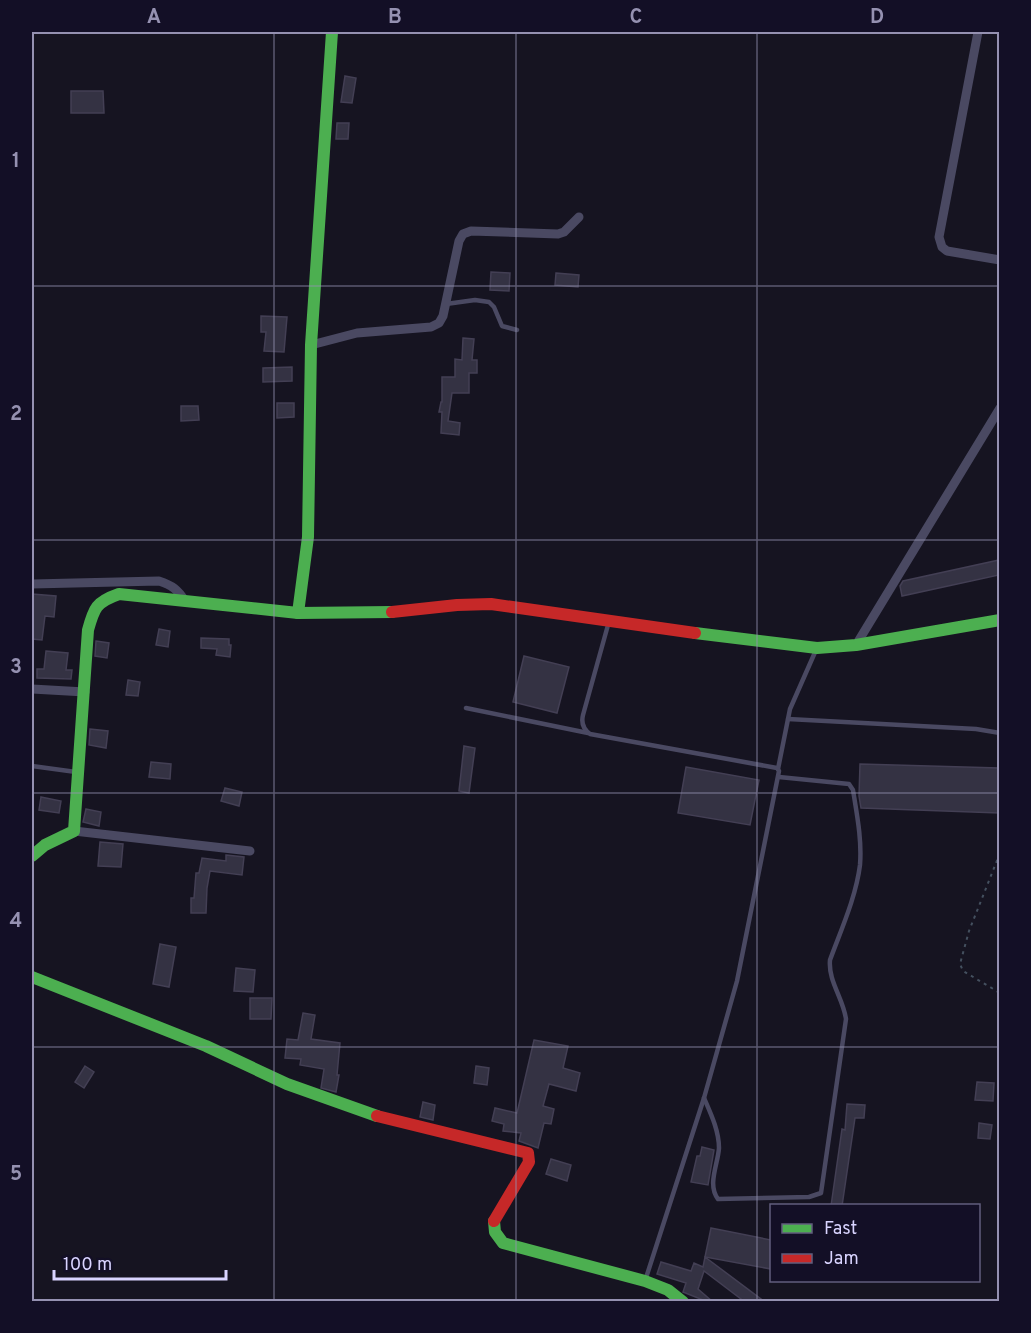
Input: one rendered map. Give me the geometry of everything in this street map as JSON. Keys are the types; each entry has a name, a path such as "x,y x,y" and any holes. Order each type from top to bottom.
{"street":[{"path":"298,613 308,537 311,345 332,32"},
{"path":"978,32 939,237 942,247 947,251 999,260"},
{"path":"311,345 357,333 432,327 439,323 443,316 459,241 463,234 471,231 558,234 564,232 579,217"},
{"path":"856,645 999,408"},
{"path":"32,584 159,581 170,584 185,601"},
{"path":"74,831 85,692 87,630 93,612 104,599 119,594 298,613 388,612 491,604 608,622 817,648 856,645 999,620"},
{"path":"32,689 85,692"},
{"path":"32,856 45,845 74,831 250,851"},
{"path":"32,976 206,1046 287,1083 366,1113 525,1151 529,1162 495,1218 493,1225 497,1238 503,1243 645,1281 668,1290 683,1302"}],"lane":[{"path":"446,303 475,300 489,302 494,307 502,326 517,330"},
{"path":"590,734 583,727 583,715 608,622"},
{"path":"645,1281 704,1098 736,981 779,777 778,769 790,709 817,648"},
{"path":"466,708 778,769"},
{"path":"788,719 976,729 999,733"},
{"path":"32,766 79,772"},
{"path":"704,1098 718,1133 719,1149 713,1186 714,1194 718,1199 809,1197 821,1193 846,1019 844,1006 829,970 830,960 856,883 860,866 861,838 853,790 849,784 779,777"}],"path":[{"path":"999,853 969,932 960,964 963,971 999,993"}],"building":[{"path":"345,76 356,78 352,103 341,102"},
{"path":"71,91 103,91 104,113 71,113"},
{"path":"337,123 349,123 348,139 336,139"},
{"path":"491,272 510,273 509,291 490,290"},
{"path":"556,273 579,275 578,287 555,285"},
{"path":"261,316 287,317 284,352 264,351 266,332 261,332"},
{"path":"463,338 474,339 472,360 477,360 477,373 469,373 469,393 452,393 448,421 460,423 459,435 441,433 442,412 439,412 442,402 442,377 455,377 455,359 462,360"},
{"path":"292,367 292,381 263,382 263,368"},
{"path":"277,403 294,403 294,417 277,418"},
{"path":"181,406 198,406 199,420 181,421"},
{"path":"999,560 999,575 902,596 900,586 903,581"},
{"path":"32,594 56,596 54,617 45,616 42,640 32,639"},
{"path":"159,629 170,631 168,647 156,645"},
{"path":"201,638 229,639 230,657 216,655 217,649 201,648"},
{"path":"96,641 109,643 107,658 95,656"},
{"path":"46,651 68,653 66,670 72,670 71,679 37,678 37,669 44,669"},
{"path":"524,656 569,667 557,713 513,702"},
{"path":"128,680 140,682 138,696 126,695"},
{"path":"90,729 108,731 106,748 89,745"},
{"path":"464,746 475,748 469,793 459,791"},
{"path":"151,762 171,764 170,779 149,777"},
{"path":"860,764 999,768 999,813 861,808"},
{"path":"686,767 759,780 750,825 678,813"},
{"path":"225,788 242,792 239,806 221,801"},
{"path":"41,797 61,801 59,813 39,810"},
{"path":"86,809 101,812 99,826 83,822"},
{"path":"100,842 123,844 121,867 98,866"},
{"path":"226,855 244,857 242,875 210,871 206,913 191,913 191,898 194,898 196,873 199,873 202,858 226,861"},
{"path":"160,944 176,947 169,987 153,984"},
{"path":"236,968 255,970 253,992 234,991"},
{"path":"250,998 272,998 271,1019 250,1019"},
{"path":"303,1013 315,1015 311,1039 340,1043 336,1092 321,1088 324,1069 300,1065 301,1059 285,1058 287,1039 298,1040"},
{"path":"534,1040 568,1046 563,1068 580,1073 576,1091 549,1084 543,1106 554,1109 551,1124 544,1123 538,1148 519,1141 521,1133 503,1131 504,1124 492,1121 495,1108 517,1113"},
{"path":"85,1066 94,1072 84,1088 75,1082"},
{"path":"476,1066 489,1068 487,1085 474,1083"},
{"path":"977,1082 994,1083 993,1101 975,1100"},
{"path":"423,1102 435,1105 433,1120 420,1117"},
{"path":"847,1104 865,1105 864,1118 855,1118 842,1204 831,1204 842,1129 845,1130"},
{"path":"979,1123 992,1125 990,1139 978,1138"},
{"path":"702,1147 714,1150 708,1185 691,1182 697,1156 700,1156"},
{"path":"551,1159 571,1165 567,1181 546,1174"},
{"path":"711,1228 770,1240 770,1269 705,1257"},
{"path":"705,1257 765,1302 745,1302 704,1271 698,1289 713,1302 683,1292 686,1283 657,1274 661,1262 691,1271 694,1263 703,1267"}],"traffic: fast":[{"path":"298,613 308,537 311,345 332,32"},
{"path":"32,856 45,845 74,831 88,630 94,611 105,600 119,594 298,613 392,612"},
{"path":"695,633 817,648 856,645 1000,620"},
{"path":"32,977 206,1046 287,1084 377,1116"},
{"path":"494,1221 495,1232 503,1243 645,1281 668,1290 683,1302"}],"traffic: jam":[{"path":"392,612 491,604 695,633"},
{"path":"377,1116 528,1153 529,1162 494,1221"}]}
